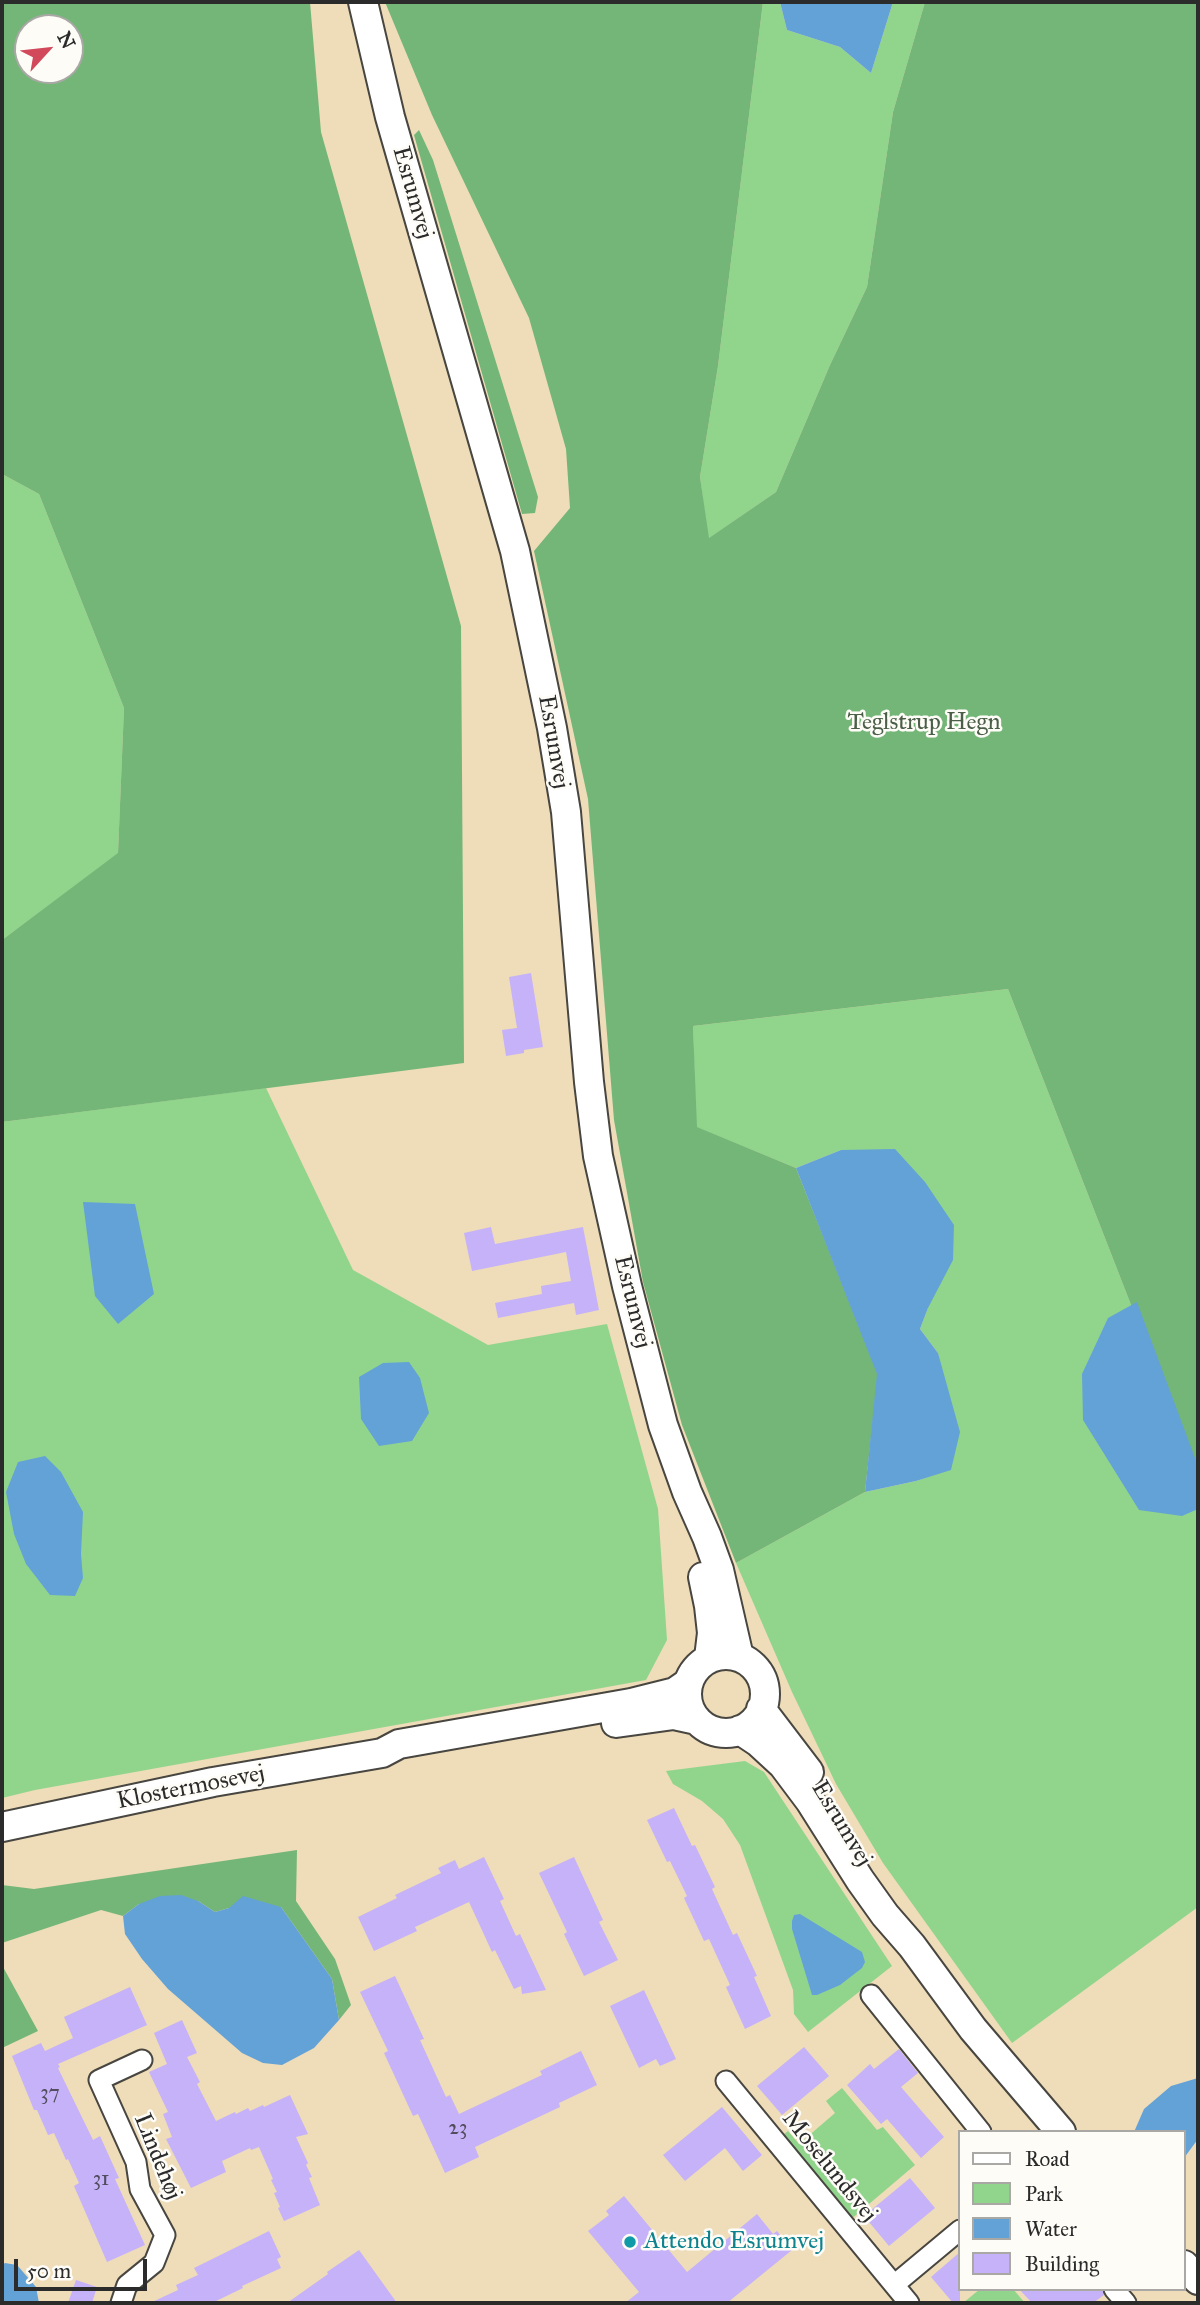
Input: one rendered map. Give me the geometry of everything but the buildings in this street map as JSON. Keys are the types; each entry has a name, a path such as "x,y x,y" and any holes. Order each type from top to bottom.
{"main road":[{"name":"Esrumvej","path":"363,2 390,117 515,551 552,728 566,812 589,1082 600,1164 627,1286 656,1400 687,1492 719,1570 739,1657"},
{"name":"Esrumvej","path":"687,1492 709,1606 712,1633 709,1658"},
{"path":"730,1655 739,1657 752,1665 761,1677 764,1692 761,1709 756,1718 740,1730 717,1732 706,1728 688,1703 688,1683 700,1665 709,1658 730,1655"},
{"name":"Klostermosevej","path":"382,1753 399,1744 631,1703 675,1692 688,1683"},
{"name":"Esrumvej","path":"761,1709 813,1778 893,1908 912,1946"},
{"name":"Klostermosevej","path":"2,1827 213,1782 382,1753 406,1756 478,1747 674,1715 698,1720"},
{"name":"Esrumvej","path":"740,1730 783,1765 885,1915 912,1946 973,2029 1059,2130"},
{"path":"1186,2266 1198,2280"}],"street":[{"path":"871,1995 979,2130"},
{"name":"Lindehøj","path":"124,2294 154,2263 165,2235 140,2189 136,2162 99,2080 142,2060"},
{"name":"Moselundsvej","path":"726,2081 909,2303"},
{"path":"894,2285 958,2232"}],"green space":[{"path":"2,2 310,2 321,132 461,626 464,1063 2,1122 2,940 118,853 124,708 39,494 2,474"},
{"name":"Teglstrup Hegn","path":"385,2 763,2 718,366 700,477 709,538 776,492 830,365 867,287 893,112 925,2 1198,2 1198,1477 1008,989 693,1026 697,1127 796,1168 878,1374 865,1492 736,1563 682,1425 643,1282 614,1120 588,799 534,551 570,508 566,449 529,318 432,115"},
{"path":"763,2 780,2 787,30 840,47 871,73 893,2 925,2 893,112 867,287 830,365 776,492 708,539 700,477 718,366"},
{"path":"419,130 433,160 538,497 535,513 522,514 414,135"},
{"path":"2,474 39,494 124,708 118,854 2,940"},
{"path":"1008,989 1198,1477 1198,1907 1012,2043 883,1863 836,1784 792,1692 736,1563 865,1492 916,1481 951,1469 938,1353 920,1329 928,1308 841,1150 796,1168 696,1127 693,1026"},
{"path":"266,1088 353,1270 488,1345 607,1324 658,1509 667,1640 646,1680 2,1798 2,1122"},
{"path":"745,1761 764,1772 892,1966 808,2032 794,2014 793,1990 740,1845 723,1819 702,1801 673,1784 666,1771"},
{"path":"297,1850 296,1901 335,1959 351,2005 339,2020 332,1979 281,1907 229,1908 215,1912 198,1901 139,1904 123,1916 101,1910 2,1943 2,1885 34,1889"},
{"path":"2,1965 38,2031 2,2048"},
{"path":"842,2088 877,2130 883,2127 915,2165 849,2221 779,2138 788,2131 799,2144 835,2113 826,2101"},
{"path":"978,2291 1015,2291 1025,2303 963,2303"}],"water":[{"path":"780,2 893,2 871,73 840,47 787,30"},
{"path":"895,1149 925,1182 954,1225 953,1260 920,1329 938,1353 960,1432 951,1470 865,1492 877,1374 796,1168 841,1150"},
{"path":"83,1202 135,1204 154,1294 118,1324 95,1296"},
{"path":"1137,1302 1198,1466 1198,1509 1182,1516 1139,1510 1083,1420 1082,1374 1108,1318"},
{"path":"409,1362 420,1378 429,1413 412,1441 379,1446 361,1419 359,1377 383,1363"},
{"path":"45,1456 61,1472 83,1512 83,1578 75,1596 50,1595 26,1564 14,1534 6,1492 18,1462"},
{"path":"181,1895 198,1901 215,1912 229,1908 243,1896 281,1907 332,1979 339,2020 314,2048 282,2065 263,2063 242,2053 168,1989 125,1934 123,1916 139,1904 160,1896"},
{"path":"800,1914 862,1952 865,1962 862,1968 840,1985 817,1995 812,1995 792,1929 794,1915"},
{"path":"1198,2078 1198,2139 1186,2155 1186,2130 1135,2130 1144,2109 1171,2086"},
{"path":"2,2265 17,2265 36,2287 39,2303 2,2303"}],"place":[{"name":"Attendo Esrumvej","path":"630,2242"}]}
